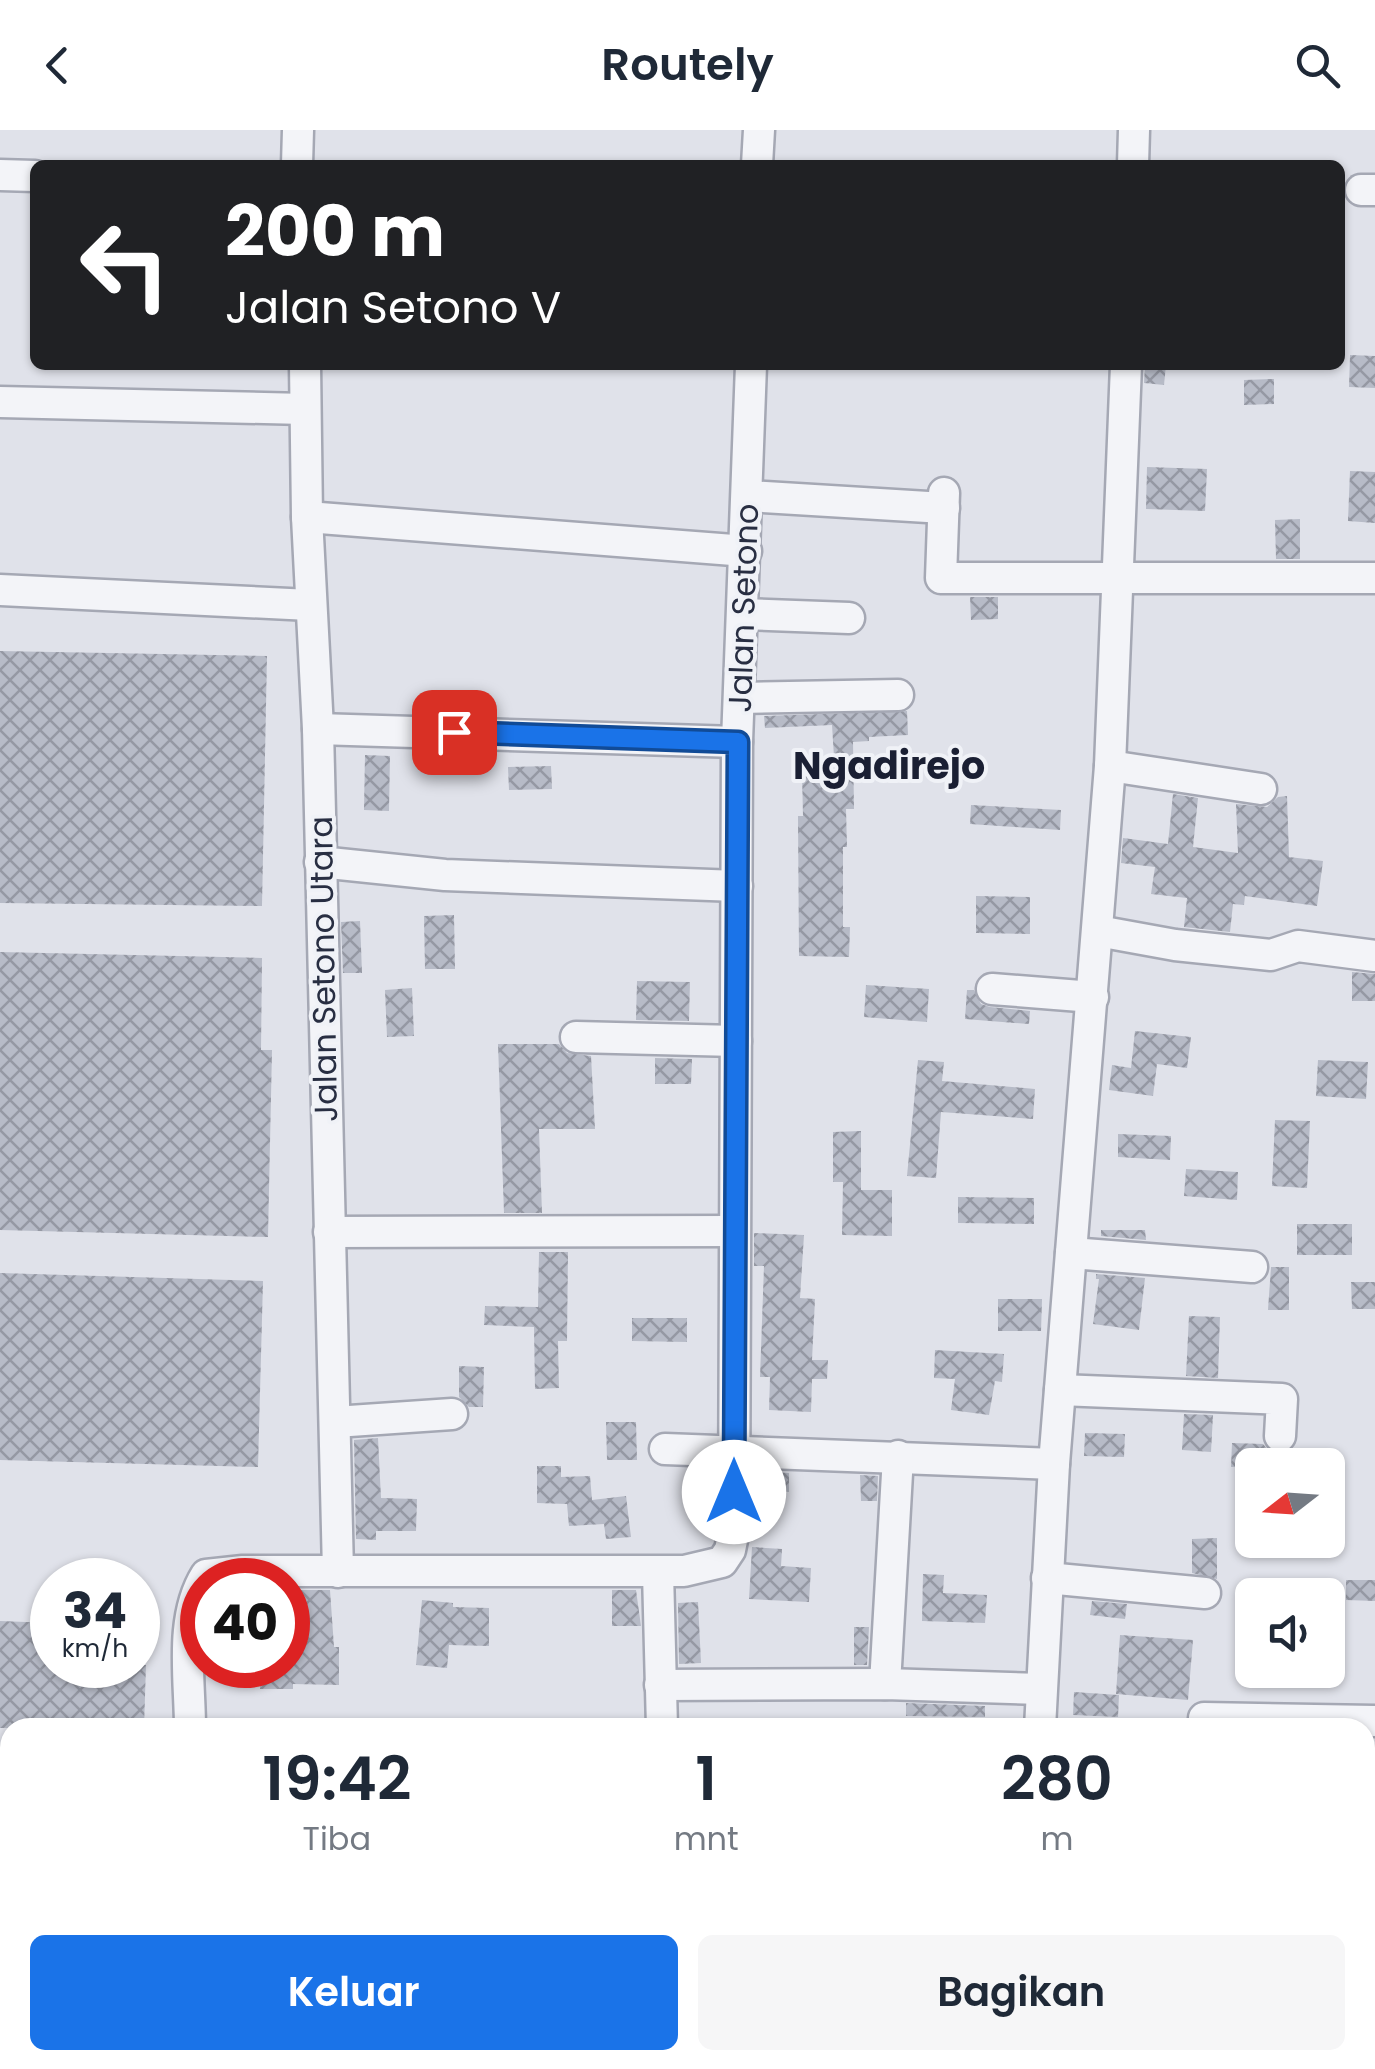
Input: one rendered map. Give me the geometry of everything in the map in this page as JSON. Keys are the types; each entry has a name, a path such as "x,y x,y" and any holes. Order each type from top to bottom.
{"street":[{"path":"298,130 298,160"},
{"path":"757,160 759,130"},
{"path":"1133,160 1134,130"},
{"path":"0,174 30,176"},
{"name":"Jalan Setono Utara","path":"304,370 310,604 318,729 338,1572"},
{"name":"Jalan Setono","path":"658,1572 698,1570 722,1562 730,1550 734,1530 738,742 751,370"},
{"path":"1040,1718 1054,1464 1110,766 1126,370"},
{"path":"0,402 305,409"},
{"path":"748,496 944,500 941,591 1119,578 1375,578"},
{"path":"307,517 746,551"},
{"path":"0,590 310,604"},
{"path":"743,614 849,618"},
{"path":"740,698 898,695"},
{"path":"318,729 738,742"},
{"path":"1110,766 1261,789"},
{"path":"320,862 462,876 736,886"},
{"path":"1098,932 1175,946 1270,956 1298,946 1375,956"},
{"path":"992,988 1092,997"},
{"path":"576,1037 736,1041"},
{"path":"330,1232 734,1231"},
{"path":"1071,1253 1252,1267"},
{"path":"1060,1390 1282,1399 1280,1436"},
{"path":"335,1422 452,1414"},
{"path":"665,1449 1054,1464"},
{"path":"885,1684 898,1456"},
{"path":"190,1718 189,1627 194,1593 206,1575 243,1571 658,1572 662,1718"},
{"path":"1047,1578 1205,1593"},
{"path":"660,1685 885,1684 1041,1690"}],"building":[{"path":"1350,355 1375,356 1375,388 1349,387"},
{"path":"1145,370 1166,370 1164,385 1144,383"},
{"path":"1274,379 1274,404 1244,405 1244,380"},
{"path":"1147,467 1207,469 1205,511 1146,509"},
{"path":"1350,471 1375,472 1375,523 1348,521"},
{"path":"1300,519 1300,559 1276,559 1275,520"},
{"path":"970,597 998,597 998,619 971,620"},
{"path":"0,651 267,656 262,906 0,903"},
{"path":"907,711 908,735 853,742 854,809 846,809 847,847 843,847 843,927 850,927 849,957 799,956 798,816 803,816 802,774 835,773 832,725 765,728 764,716"},
{"path":"365,755 390,756 389,811 364,810"},
{"path":"551,766 552,789 509,790 508,767"},
{"path":"1173,794 1198,798 1193,847 1238,853 1236,804 1267,807 1278,797 1287,796 1289,857 1323,861 1317,906 1245,896 1244,905 1233,904 1230,932 1184,927 1187,898 1151,894 1155,867 1121,863 1123,838 1168,844"},
{"path":"971,805 1061,810 1060,830 970,824"},
{"path":"976,896 1030,897 1030,934 976,933"},
{"path":"454,915 455,969 425,969 424,916"},
{"path":"360,921 362,973 343,973 341,922"},
{"path":"0,952 262,958 261,1050 272,1050 268,1237 0,1230"},
{"path":"1352,972 1375,974 1375,1001 1352,1001"},
{"path":"637,981 690,982 689,1021 636,1020"},
{"path":"866,985 929,989 927,1022 864,1017"},
{"path":"412,988 414,1036 387,1037 385,990"},
{"path":"967,990 974,990 981,1004 990,1007 1030,1011 1029,1024 965,1019"},
{"path":"1135,1031 1191,1037 1187,1068 1157,1064 1153,1096 1109,1090 1112,1065 1131,1068"},
{"path":"498,1044 559,1044 567,1053 591,1056 595,1129 539,1129 542,1213 504,1213"},
{"path":"655,1058 692,1059 691,1084 655,1084"},
{"path":"918,1060 944,1062 942,1081 1035,1089 1033,1119 941,1112 936,1178 907,1176"},
{"path":"1318,1060 1368,1062 1366,1099 1316,1096"},
{"path":"1275,1120 1310,1121 1307,1188 1272,1186"},
{"path":"861,1131 861,1190 892,1190 892,1236 842,1235 843,1182 833,1182 833,1132"},
{"path":"1118,1134 1171,1136 1170,1160 1118,1157"},
{"path":"1186,1169 1238,1172 1237,1200 1184,1196"},
{"path":"958,1197 1034,1198 1034,1224 958,1223"},
{"path":"1297,1224 1352,1224 1352,1255 1297,1255"},
{"path":"1101,1230 1145,1230 1146,1240 1101,1236"},
{"path":"754,1233 804,1235 800,1298 815,1299 812,1360 828,1360 827,1379 812,1379 811,1412 769,1410 770,1377 760,1377 764,1266 754,1266"},
{"path":"539,1252 568,1252 567,1341 558,1341 559,1388 535,1389 534,1327 484,1325 485,1306 538,1307"},
{"path":"1271,1267 1289,1267 1289,1310 1268,1310"},
{"path":"0,1273 263,1281 258,1467 0,1460"},
{"path":"1096,1274 1145,1278 1139,1330 1093,1324 1099,1279"},
{"path":"1351,1282 1375,1282 1375,1309 1352,1309"},
{"path":"998,1299 1042,1299 1041,1331 998,1331"},
{"path":"1189,1316 1220,1317 1218,1378 1186,1376"},
{"path":"632,1318 687,1318 687,1342 632,1341"},
{"path":"935,1350 1004,1354 1002,1382 995,1381 989,1415 951,1410 955,1379 934,1378"},
{"path":"459,1366 484,1367 483,1407 469,1407 459,1397"},
{"path":"1184,1414 1213,1415 1211,1452 1182,1450"},
{"path":"606,1422 636,1422 637,1460 607,1460"},
{"path":"1085,1433 1125,1434 1124,1457 1084,1456"},
{"path":"378,1438 381,1498 417,1499 416,1531 376,1531 376,1540 356,1539 354,1440"},
{"path":"1232,1443 1263,1444 1266,1448 1235,1448 1235,1467 1231,1467"},
{"path":"537,1466 561,1466 561,1477 590,1476 592,1500 626,1496 631,1537 606,1539 604,1524 569,1526 567,1504 537,1503"},
{"path":"753,1471 789,1473 789,1492 753,1491"},
{"path":"860,1475 878,1476 877,1501 861,1501"},
{"path":"1217,1538 1217,1579 1192,1573 1192,1539"},
{"path":"752,1547 782,1549 781,1566 811,1568 809,1602 749,1599"},
{"path":"923,1574 944,1575 943,1593 987,1595 985,1623 922,1621"},
{"path":"1346,1580 1375,1580 1375,1601 1346,1600"},
{"path":"310,1590 330,1590 334,1647 339,1647 339,1685 310,1684"},
{"path":"612,1590 636,1590 641,1626 612,1626"},
{"path":"422,1600 453,1603 453,1607 489,1608 489,1646 449,1645 447,1668 416,1665"},
{"path":"1092,1601 1127,1604 1125,1619 1090,1615"},
{"path":"698,1602 701,1663 679,1664 678,1603"},
{"path":"0,1621 30,1622 30,1688 145,1688 144,1718 0,1718"},
{"path":"854,1627 869,1627 867,1665 854,1665"},
{"path":"1120,1635 1193,1640 1188,1700 1116,1694"},
{"path":"1074,1692 1119,1695 1118,1717 1073,1715"},
{"path":"906,1703 985,1706 985,1717 906,1716"}],"district":[{"name":"Ngadirejo","path":"889,765"}],"route":[{"path":"454,732 738,742 734,1492"}]}
